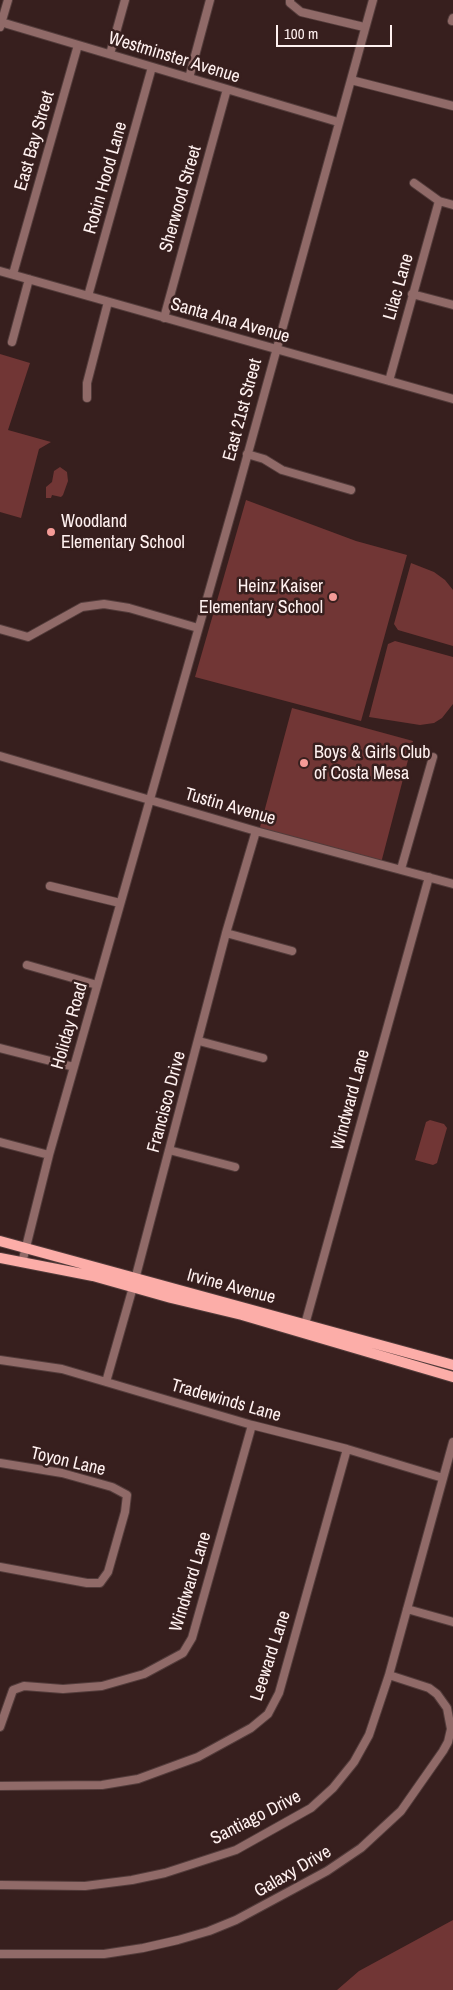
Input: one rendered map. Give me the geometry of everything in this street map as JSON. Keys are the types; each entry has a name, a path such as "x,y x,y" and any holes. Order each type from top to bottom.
{"main road":[{"name":"Irvine Avenue","path":"0,1240 134,1283 453,1365"},
{"name":"Irvine Avenue","path":"0,1258 134,1283"},
{"name":"Irvine Avenue","path":"304,1328 453,1378"}],"street":[{"path":"1,24 8,0"},
{"path":"110,54 125,0"},
{"path":"189,78 210,0"},
{"path":"290,0 290,3 301,12 364,28"},
{"name":"East 21st Street","path":"149,798 373,0"},
{"name":"Westminster Avenue","path":"1,24 110,54 338,122"},
{"name":"East Bay Street","path":"13,274 78,45"},
{"name":"Robin Hood Lane","path":"88,296 152,67"},
{"path":"351,80 453,106"},
{"name":"Sherwood Street","path":"164,318 227,89"},
{"path":"414,183 439,201 453,205"},
{"name":"Lilac Lane","path":"389,381 439,201"},
{"name":"Santa Ana Avenue","path":"0,271 453,399"},
{"path":"12,342 28,279"},
{"path":"412,294 453,306"},
{"path":"87,398 87,383 108,302"},
{"path":"247,454 264,459 282,470 351,490"},
{"path":"0,629 28,637 82,607 104,604 129,608 198,628"},
{"name":"Tustin Avenue","path":"0,756 149,798 256,831 453,884"},
{"path":"401,869 433,757"},
{"name":"Holiday Road","path":"22,1263 49,1156 149,798"},
{"name":"Francisco Drive","path":"106,1382 199,1041 226,933 256,831"},
{"name":"Windward Lane","path":"304,1328 429,877"},
{"path":"50,886 120,903"},
{"path":"226,933 292,951"},
{"path":"27,965 97,985"},
{"path":"199,1041 263,1058"},
{"path":"0,1048 74,1067"},
{"path":"0,1142 49,1156"},
{"path":"169,1150 235,1167"},
{"name":"Tradewinds Lane","path":"0,1360 62,1369 252,1425 347,1449 442,1478"},
{"name":"Windward Lane","path":"0,1727 12,1690 24,1686 63,1689 102,1686 144,1674 183,1653 192,1638 252,1425"},
{"name":"Santiago Drive","path":"0,1885 85,1886 132,1880 165,1873 236,1850 311,1808 334,1788 354,1762 369,1735 407,1609 453,1442"},
{"name":"Leeward Lane","path":"0,1786 102,1785 138,1778 198,1757 251,1728 268,1714 279,1693 347,1449"},
{"name":"Toyon Lane","path":"0,1463 62,1473 112,1488 127,1495 125,1512 108,1572 100,1583 87,1583 0,1567"},
{"path":"407,1609 453,1622"},
{"name":"Galaxy Drive","path":"0,1954 104,1954 144,1948 194,1936 236,1920 327,1871 362,1848 401,1811 448,1742 451,1730 447,1708 437,1694 429,1688 388,1675"}],"shaded area":[{"path":"0,354 30,363 8,430 51,442 39,449 21,518 0,512"},
{"path":"60,467 67,472 68,481 63,495 61,497 52,495 51,498 46,498 46,487 52,482 54,471"},
{"path":"246,500 356,541 407,555 361,721 195,677"},
{"path":"411,563 434,572 445,580 453,590 453,646 398,630 394,624"},
{"path":"395,641 453,657 453,704 442,718 434,723 420,725 369,717 388,644"},
{"path":"292,708 413,741 381,863 259,831"},
{"path":"430,1120 444,1124 447,1128 437,1163 433,1165 415,1160 426,1122"},
{"path":"453,1920 453,1990 337,1990 359,1971"}],"place":[{"name":"Woodland Elementary School","path":"51,532"},
{"name":"Heinz Kaiser Elementary School","path":"333,597"},
{"name":"Boys & Girls Club of Costa Mesa","path":"304,763"}]}
